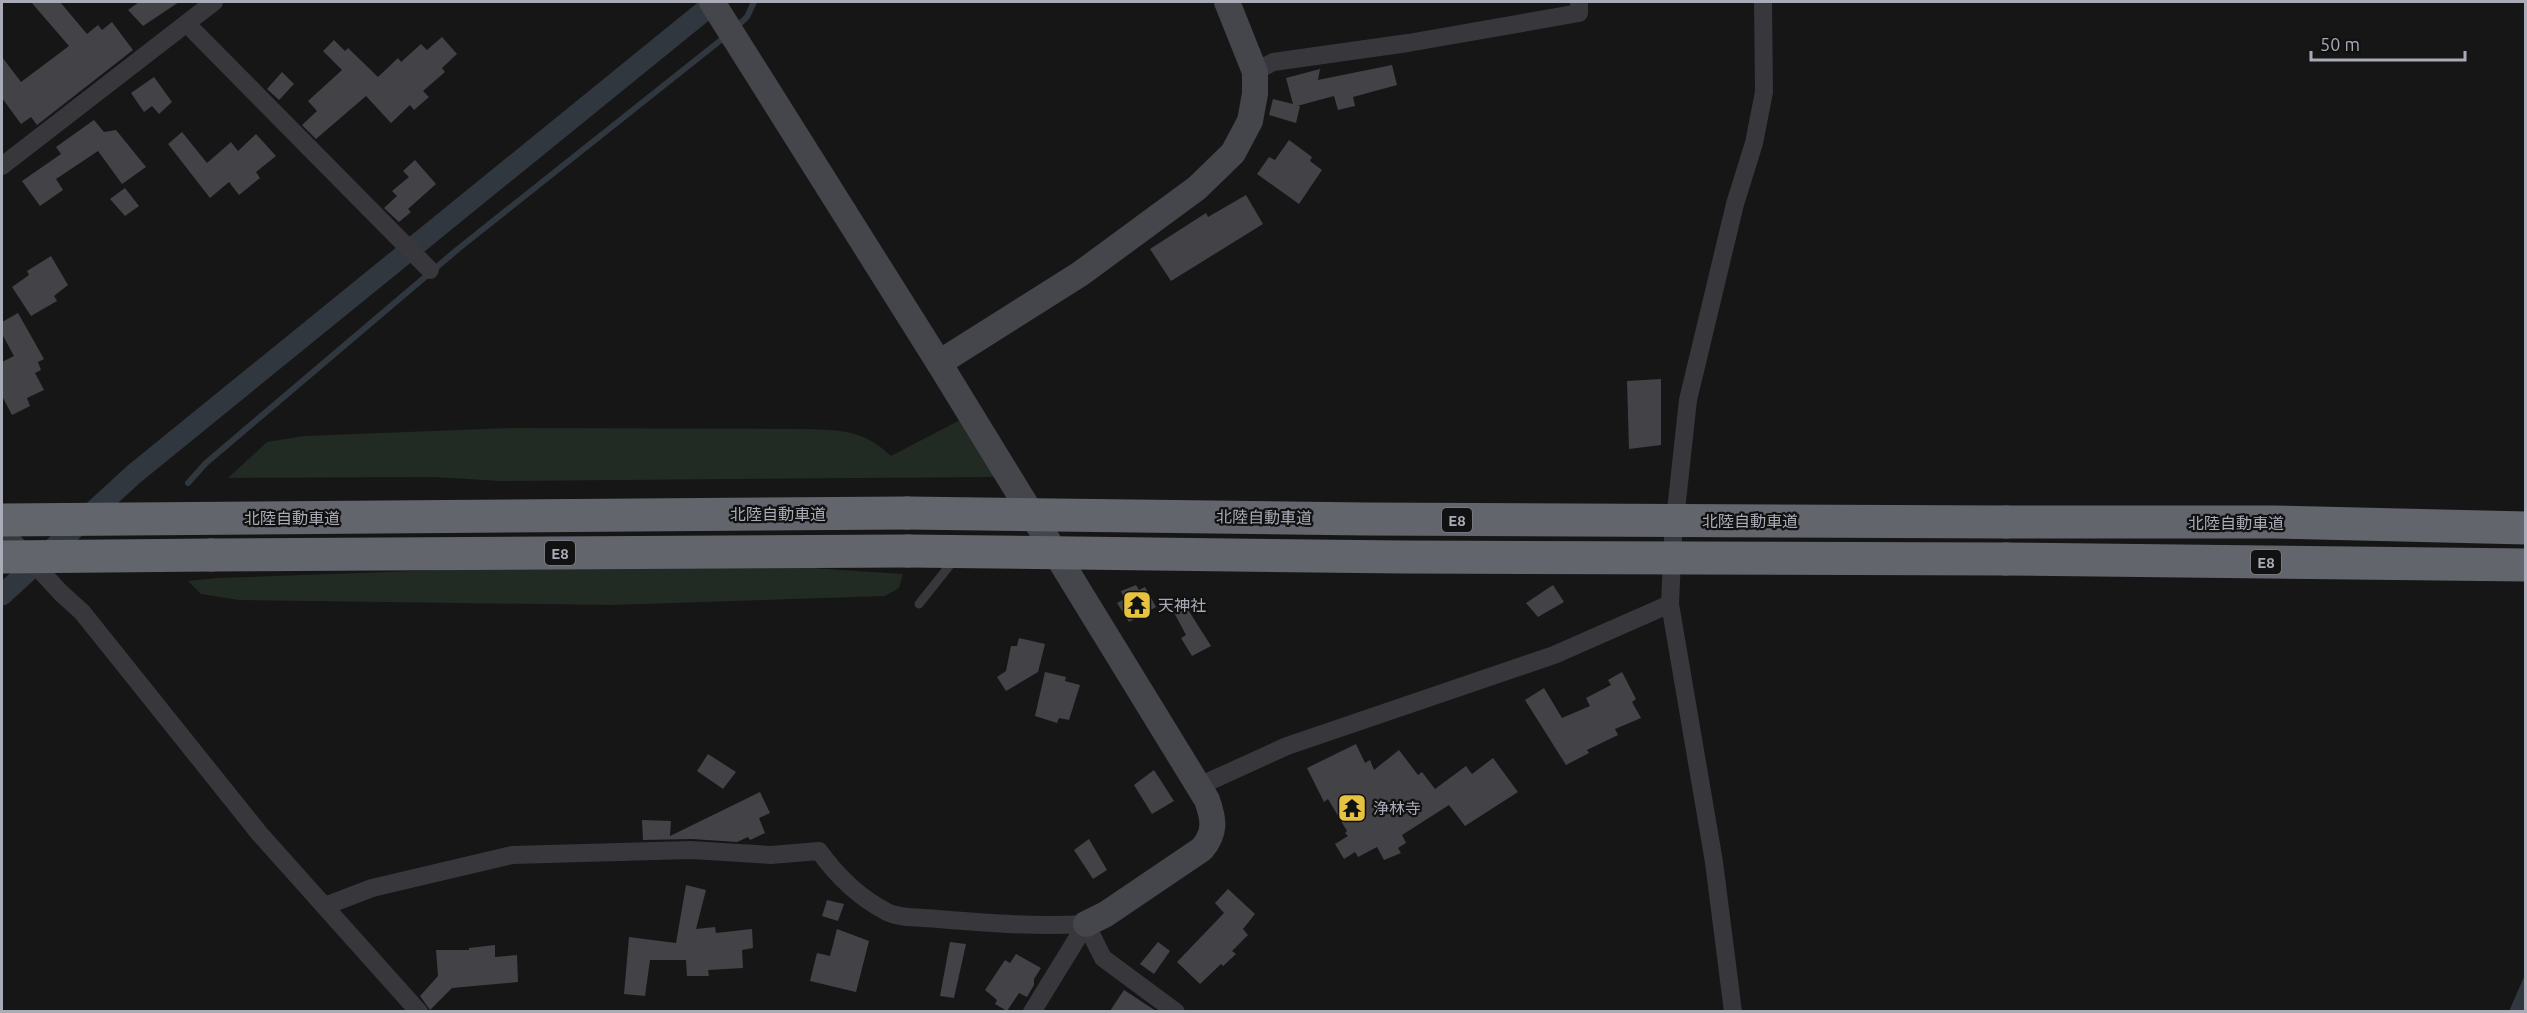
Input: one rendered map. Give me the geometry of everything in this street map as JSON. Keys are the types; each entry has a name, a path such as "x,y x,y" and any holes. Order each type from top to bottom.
{"highway":[{"name":"北陸自動車道","path":"2,520 907,513 1529,520 2261,522 2526,528"},
{"name":"E8","path":"2,557 908,551 2526,565"}],"street":[{"path":"2,166 214,2"},
{"path":"939,363 1080,274 1197,188 1233,153 1250,121 1255,94 1255,72 1227,2"},
{"path":"1255,72 1274,62 1408,43 1579,13 1579,2"},
{"path":"1733,1011 1714,862 1670,604 1673,538 1688,400 1736,204 1754,143 1764,92 1763,2"},
{"path":"324,906 372,888 512,855 691,850 771,855 819,851 833,870 861,895 890,914 991,924 1086,924 1106,914 1202,849 1214,828 1207,801 1199,786 1006,494 939,363 719,11"},
{"path":"187,24 430,270"},
{"path":"2,529 82,612 259,833 419,1011"},
{"path":"1199,786 1287,746 1554,655 1670,604"},
{"path":"1032,1011 1086,924"},
{"path":"1086,924 1103,958 1176,1011"}],"lane":[{"path":"984,522 1006,494"},
{"path":"919,604 970,540"}],"shaded area":[{"path":"960,420 996,479 993,477 500,481 434,477 228,478 267,442 304,436 512,428 821,429 843,431 863,437 891,456"},
{"path":"749,564 903,574 899,588 885,596 612,605 239,600 201,594 188,581 554,566"},
{"path":"2525,975 2525,1011 2509,1011"}],"building":[{"path":"31,2 60,2 87,34 98,25 102,30 112,22 133,50 37,125 31,117 21,124 2,98 2,57 21,82 69,46"},
{"path":"139,2 179,2 143,26 128,10"},
{"path":"442,37 457,54 442,68 445,72 423,91 429,97 414,110 410,105 391,123 366,96 316,139 302,125 317,111 308,101 342,70 323,51 334,40 345,51 348,48 378,77 398,58 401,62 421,44 427,50"},
{"path":"1392,65 1397,85 1353,97 1355,106 1338,110 1334,96 1297,106 1300,106 1296,123 1269,115 1273,99 1293,104 1286,78 1320,69 1318,80"},
{"path":"282,72 294,84 279,100 267,89"},
{"path":"154,77 172,102 159,114 152,106 144,112 131,93"},
{"path":"94,120 104,132 116,130 146,167 122,184 98,151 56,179 63,190 40,206 22,181 61,154 56,147"},
{"path":"182,132 207,163 231,142 238,151 256,134 276,156 256,172 260,178 239,195 229,182 210,198 168,144"},
{"path":"1289,140 1312,157 1310,161 1322,170 1299,204 1257,174 1269,157 1275,160"},
{"path":"415,160 436,184 408,209 411,212 399,222 384,208 397,196 392,191 409,177 403,171"},
{"path":"125,188 139,206 125,216 110,199"},
{"path":"1246,195 1263,224 1171,281 1150,249 1206,213 1208,217"},
{"path":"51,256 68,285 54,296 57,301 31,316 12,287 29,275 27,271"},
{"path":"18,313 44,359 38,362 41,370 35,373 44,390 27,398 30,406 12,415 2,396 2,362 14,356 2,334 2,322"},
{"path":"1661,379 1661,445 1629,449 1627,381"},
{"name":"天神社","path":"1136,585 1139,590 1145,587 1156,607 1129,622 1117,603 1124,599 1121,591"},
{"path":"1553,585 1564,602 1538,617 1526,603"},
{"path":"1180,597 1211,646 1192,656 1181,638 1186,635 1169,603"},
{"path":"1019,638 1045,644 1038,672 1006,691 997,677 1006,671 1011,646 1017,646"},
{"path":"1045,672 1066,677 1065,681 1080,685 1069,720 1059,718 1057,723 1035,716"},
{"path":"1622,672 1636,699 1632,702 1641,718 1615,729 1618,735 1587,750 1589,753 1566,765 1525,700 1544,688 1562,718 1590,706 1586,698 1611,685 1608,680"},
{"path":"1356,744 1365,763 1370,760 1374,770 1399,750 1418,775 1422,772 1435,789 1466,766 1472,774 1493,758 1518,792 1465,826 1449,805 1402,835 1406,843 1398,848 1401,853 1384,860 1377,847 1358,857 1355,852 1344,859 1335,844 1348,836 1345,833 1347,831 1328,799 1324,802 1307,768"},
{"path":"708,754 736,772 723,789 697,771"},
{"path":"1154,770 1174,801 1152,814 1134,785"},
{"path":"760,792 770,813 759,818 765,833 750,840 748,837 737,842 692,839 643,840 642,820 671,821 670,836"},
{"path":"1089,839 1107,870 1093,879 1074,850"},
{"path":"686,885 706,890 696,929 715,927 716,933 752,929 753,948 742,950 743,968 708,970 709,976 687,976 686,960 650,960 645,996 624,994 629,937 676,943"},
{"path":"1228,889 1255,914 1243,929 1248,935 1232,951 1236,954 1223,966 1221,964 1200,984 1177,962 1224,913 1215,903"},
{"path":"827,900 844,904 838,921 822,916"},
{"path":"837,929 869,941 856,992 810,981 817,953 830,956"},
{"path":"950,942 966,944 954,998 940,996"},
{"path":"1158,942 1170,951 1154,974 1140,964"},
{"path":"495,945 495,957 517,955 518,982 452,988 430,1010 420,996 438,976 436,950 469,950 469,948"},
{"path":"1016,954 1041,968 1027,997 1019,993 1007,1011 995,1004 997,1000 985,990 1005,960 1010,963"},
{"path":"1124,990 1153,1009 1156,1011 1110,1011"}],"waterway":[{"path":"2,595 134,474 715,2"},
{"path":"736,27 747,17 754,2"},
{"path":"188,483 206,463 458,249 726,36"}],"place":[{"name":"天神社","path":"1137,605"},
{"name":"浄林寺","path":"1352,808"}]}
